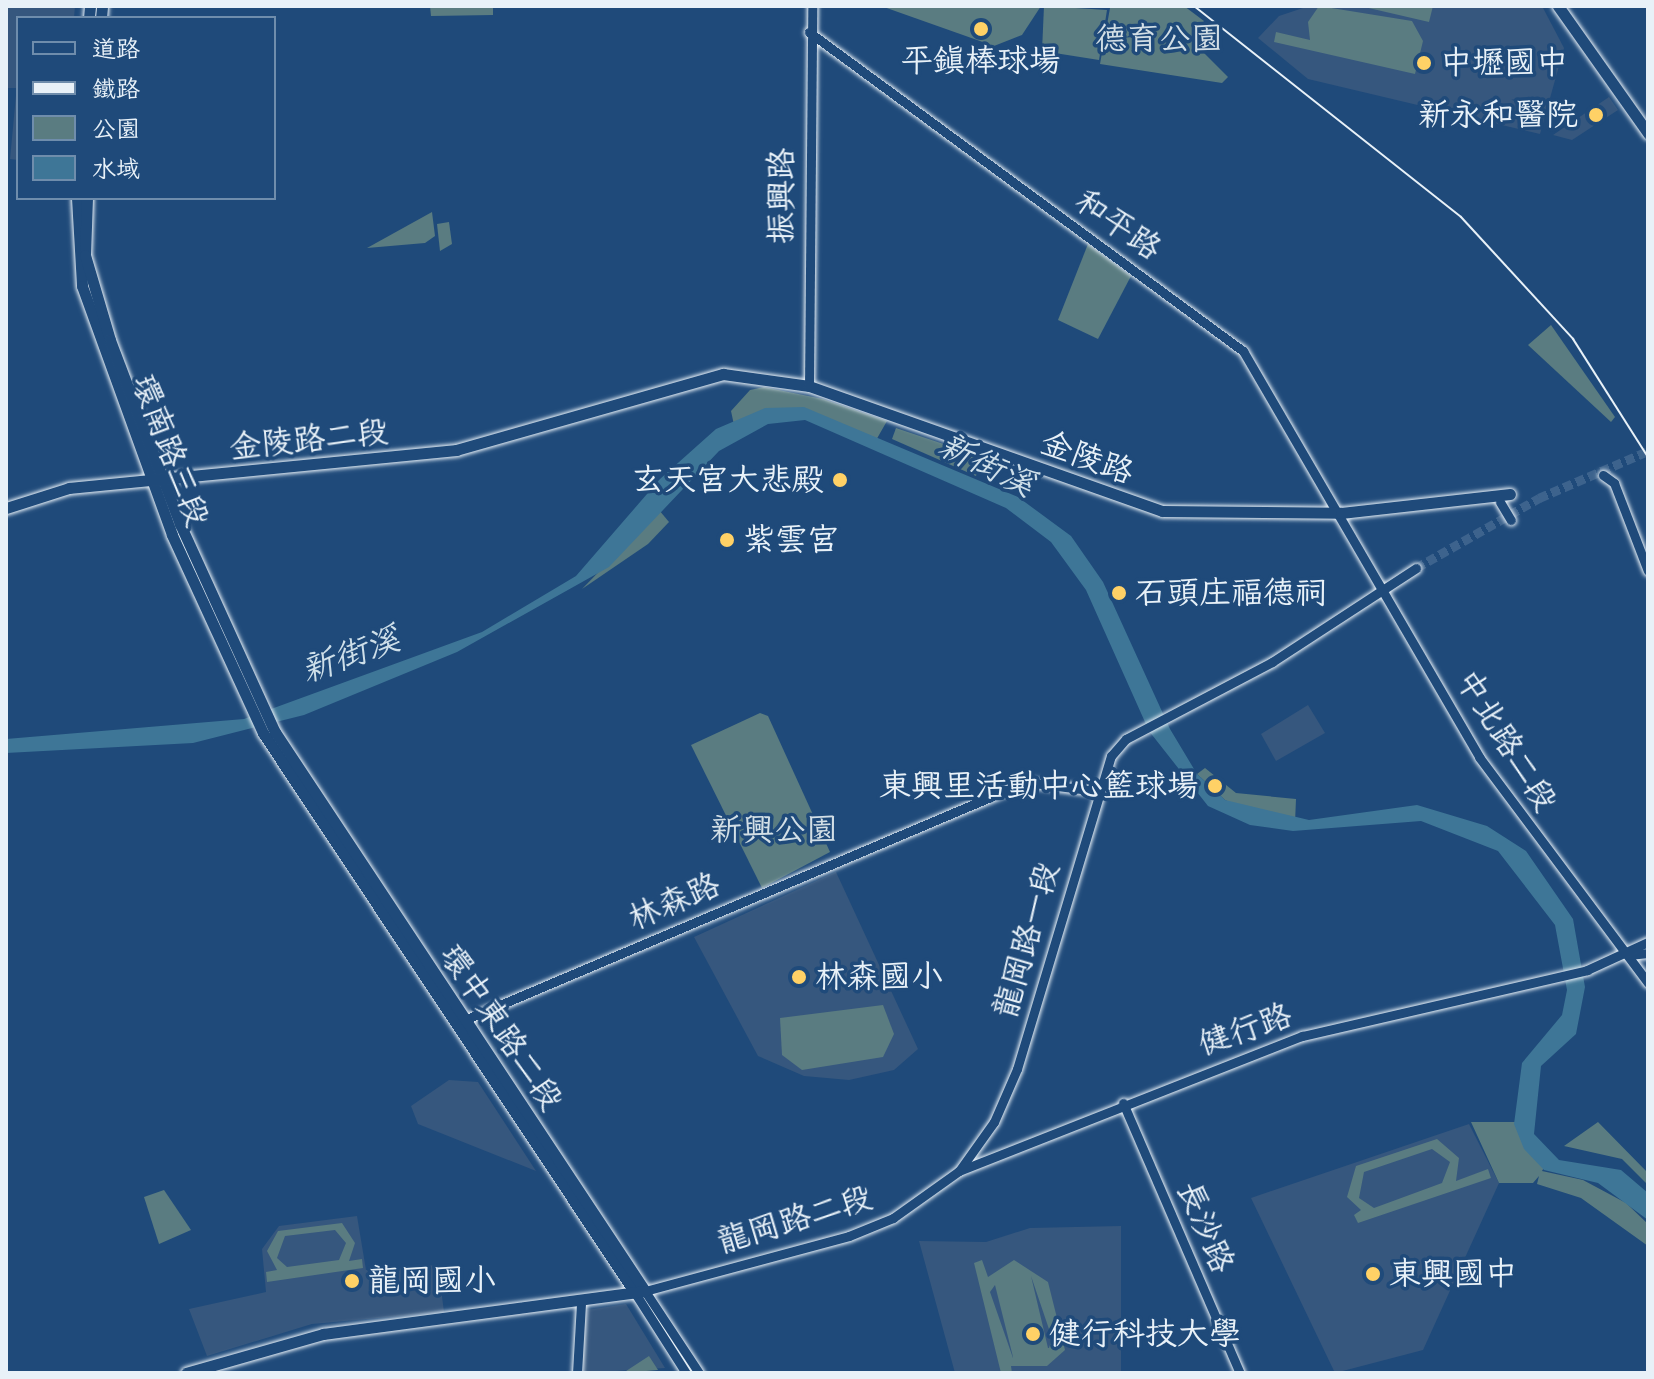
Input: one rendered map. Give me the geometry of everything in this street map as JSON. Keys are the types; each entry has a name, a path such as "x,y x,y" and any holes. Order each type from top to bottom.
{"main road":[{"path":"1558,6 1648,133"},
{"name":"環南路三段","path":"77,200 82,286 157,481 260,711"},
{"name":"環南路三段","path":"87,200 89,275 157,481"},
{"name":"金陵路","path":"476,445 723,374 809,386 1162,511 1341,513 1505,498"},
{"name":"金陵路二段","path":"6,508 40,493 476,445"},
{"name":"環中東路二段","path":"260,711 269,732 458,1022 640,1292"},
{"path":"186,1373 323,1334 581,1304 640,1292"}],"street":[{"name":"振興路","path":"809,386 811,6"},
{"name":"和平路","path":"809,32 1235,344 1341,513"},
{"path":"1603,475 1614,483 1648,571"},
{"path":"1505,498 1511,520"},
{"name":"中北路二段","path":"1341,513 1479,757 1648,983"},
{"path":"1383,590 1416,568"},
{"name":"龍岡路一段","path":"959,1171 994,1122 1017,1069 1096,791 1118,748 1383,590"},
{"name":"林森路","path":"458,1022 1026,782 1096,791"},
{"path":"1629,955 1648,942"},
{"path":"1629,955 1648,953"},
{"name":"健行路","path":"959,1171 1123,1103 1302,1036 1584,970 1629,955"},
{"name":"長沙路","path":"1123,1103 1240,1373"},
{"name":"龍岡路二段","path":"640,1292 849,1236 893,1218 959,1171"},
{"name":"環中東路二段","path":"640,1292 686,1373"},
{"name":"環中東路二段","path":"640,1292 699,1373"},
{"path":"577,1373 581,1304"}],"shaded area":[{"path":"6,6 75,6 74,16 16,16 16,88 6,88"},
{"name":"中壢國中","path":"1309,6 1542,6 1564,48 1540,134 1308,79 1258,38 1279,16"},
{"path":"16,95 16,160 10,159"},
{"name":"新永和醫院","path":"1609,97 1618,110 1572,140 1553,135"},
{"path":"1308,705 1325,733 1276,761 1261,734"},
{"name":"林森國小","path":"836,872 918,1049 894,1070 849,1080 804,1076 758,1056 694,937"},
{"path":"449,1080 478,1082 536,1171 418,1124 411,1106"},
{"name":"東興國中","path":"1469,1124 1499,1183 1423,1350 1335,1373 1251,1198"},
{"name":"龍岡國小","path":"357,1216 366,1270 438,1265 444,1312 312,1324 207,1356 189,1309 266,1292 262,1249 279,1226"},
{"name":"健行科技大學","path":"1121,1226 1121,1373 955,1373 919,1241 986,1242 1030,1228"},
{"path":"626,1304 665,1368 584,1373 580,1311"}],"green space":[{"path":"430,6 493,6 493,15 431,16"},
{"name":"平鎮棒球場","path":"881,6 1041,6 1022,35 994,46"},
{"path":"1044,6 1107,10 1099,60 1042,51"},
{"name":"德育公園","path":"1104,6 1184,6 1204,21 1192,41 1228,77 1222,83 1100,64 1110,8"},
{"path":"1319,6 1412,21 1423,41 1415,74 1274,42 1276,32 1310,40 1308,22"},
{"path":"1360,6 1433,6 1429,22"},
{"path":"432,212 435,236 425,243 367,248"},
{"path":"449,222 452,244 440,251 437,224"},
{"path":"1088,244 1131,276 1098,339 1058,320"},
{"path":"1551,325 1615,417 1611,422 1528,345"},
{"path":"764,387 823,399 887,421 875,442 821,416 734,425 731,411 750,390"},
{"path":"896,428 982,457 976,476 892,439"},
{"path":"659,510 669,522 648,544 582,589"},
{"name":"新興公園","path":"760,713 768,716 830,852 762,888 691,745"},
{"path":"1205,768 1236,793 1296,799 1295,823 1273,822 1225,800 1197,774"},
{"path":"883,1005 894,1034 883,1057 802,1070 782,1055 780,1018"},
{"path":"1471,1122 1520,1122 1546,1164 1542,1171 1583,1180 1626,1203 1648,1224 1648,1246 1581,1198 1537,1184 1539,1176 1533,1183 1499,1183"},
{"path":"1598,1122 1648,1173 1648,1185 1622,1159 1564,1146"},
{"path":"1437,1139 1459,1158 1456,1181 1488,1169 1491,1178 1358,1223 1354,1215 1361,1210 1347,1197 1356,1166","holes":["1432,1149 1450,1162 1442,1183 1374,1208 1359,1198 1364,1172"]},
{"path":"164,1190 191,1230 159,1244 144,1197"},
{"path":"342,1223 355,1243 349,1261 362,1259 363,1268 267,1282 266,1272 277,1270 267,1251 278,1231","holes":["335,1230 346,1243 339,1260 287,1267 277,1258 285,1236"]},
{"path":"982,1260 988,1277 1014,1260 1048,1282 1065,1350 1047,1366 1011,1366 1012,1373 1001,1373 974,1263","holes":["1031,1276 1052,1338 1049,1348 1048,1348","995,1285 1013,1357 1013,1358 990,1292"]},
{"path":"649,1356 658,1370 623,1373"}],"water":[{"name":"新街溪","path":"804,407 1018,497 1071,536 1103,582 1170,729 1197,774 1225,800 1309,820 1417,805 1487,826 1526,851 1573,919 1585,987 1576,1034 1541,1066 1534,1134 1559,1160 1621,1170 1648,1193 1648,1220 1598,1183 1544,1170 1524,1149 1514,1124 1522,1063 1562,1015 1567,990 1555,925 1498,851 1421,821 1293,831 1250,825 1208,806 1149,731 1086,590 1051,542 1006,508 805,420 768,424 719,451 609,567 457,652 304,715 193,743 6,753 6,739 244,719 482,632 576,576 660,479 716,429 765,408"}],"tunnel":[{"path":"1416,568 1539,498 1648,451"}],"railway":[{"path":"1194,6 1461,217 1573,339 1648,457"}],"place":[{"name":"平鎮棒球場","path":"981,29"},
{"name":"中壢國中","path":"1424,63"},
{"name":"新永和醫院","path":"1596,115"},
{"name":"玄天宮大悲殿","path":"840,480"},
{"name":"紫雲宮","path":"727,540"},
{"name":"石頭庄福德祠","path":"1119,593"},
{"name":"東興里活動中心籃球場","path":"1215,786"},
{"name":"林森國小","path":"799,977"},
{"name":"東興國中","path":"1373,1274"},
{"name":"龍岡國小","path":"352,1281"},
{"name":"健行科技大學","path":"1033,1334"}]}
